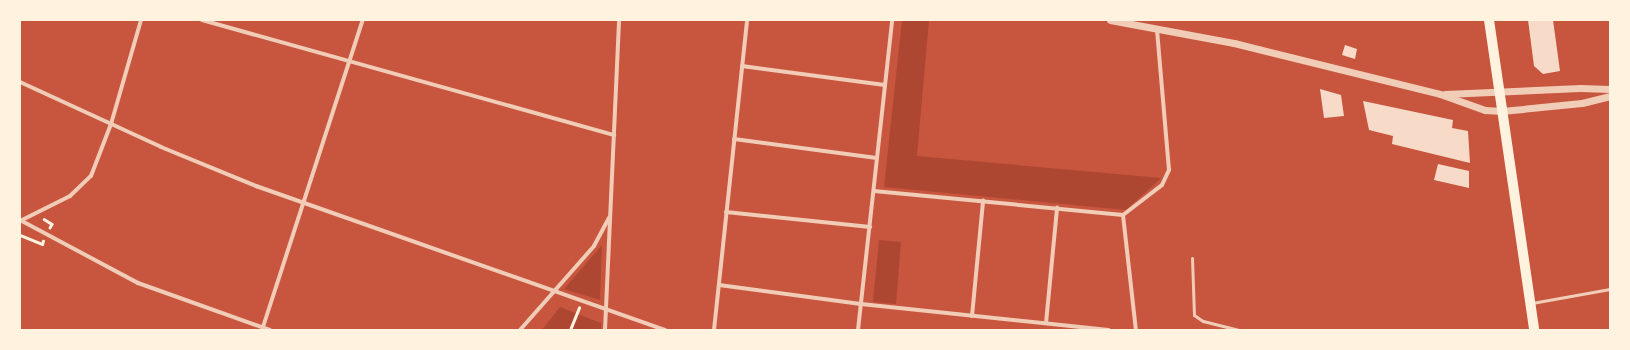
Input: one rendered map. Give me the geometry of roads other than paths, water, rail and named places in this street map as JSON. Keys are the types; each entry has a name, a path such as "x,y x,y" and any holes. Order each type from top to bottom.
{"main road":[{"path":"1489,20 1534,330"}],"street":[{"path":"20,221 50,208 86,183 95,168 111,124 141,20"},
{"path":"202,20 614,135"},
{"path":"262,329 363,20"},
{"path":"605,330 619,20"},
{"path":"714,330 747,20"},
{"path":"858,330 892,20"},
{"path":"1110,20 1234,43 1440,94 1475,108 1502,110 1582,103 1610,96"},
{"path":"874,190 1123,215 1162,185 1169,170 1157,28"},
{"path":"742,66 885,85"},
{"path":"20,82 210,168 303,204 582,303 665,330"},
{"path":"1440,94 1580,88 1610,89"},
{"path":"734,139 877,158"},
{"path":"972,316 983,201"},
{"path":"1046,324 1057,208"},
{"path":"726,212 870,227"},
{"path":"1123,215 1136,330"},
{"path":"520,330 594,246 610,216"},
{"path":"20,221 138,283 262,329 270,330"},
{"path":"719,285 861,304 1109,330"}],"lane":[{"path":"1192,258 1194,315 1203,321 1239,330"},
{"path":"1530,304 1610,289"}]}
